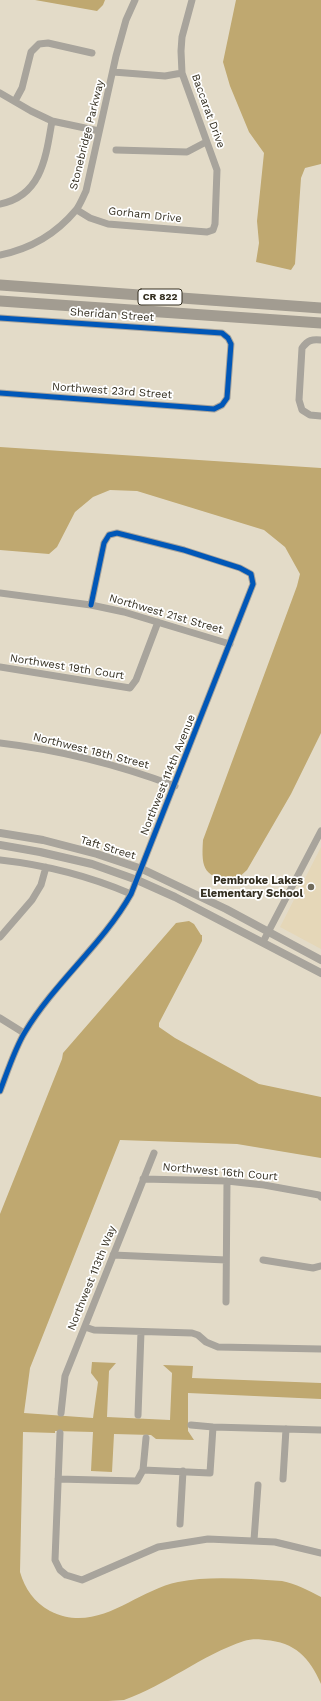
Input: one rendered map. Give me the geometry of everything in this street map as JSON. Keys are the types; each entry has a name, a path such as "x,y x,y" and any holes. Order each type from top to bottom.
{"main road":[{"name":"Sheridan Street","path":"0,285 321,308"},
{"name":"Sheridan Street","path":"0,301 321,323"}],"street":[{"name":"Stonebridge Parkway","path":"0,255 19,251 36,243 53,232 76,210 88,185 113,72 126,20 134,0"},
{"name":"Baccarat Drive","path":"192,0 182,37 182,73 217,170 216,224 213,230"},
{"path":"15,101 22,88 31,52 39,44 48,43 92,52"},
{"path":"113,72 165,76 182,73"},
{"path":"0,93 52,121 99,130"},
{"path":"0,204 9,202 23,194 37,180 46,156 52,121"},
{"path":"116,150 187,152 206,142"},
{"name":"Gorham Drive","path":"76,210 90,218 108,224 207,232 213,230"},
{"name":"Sheridan Street","path":"0,318 222,333 228,338 231,344 227,398 222,405"},
{"path":"321,340 312,339 302,348 298,400 302,410 310,415 321,416"},
{"name":"Northwest 23rd Street","path":"0,393 214,409 222,405"},
{"name":"Northwest 114th Avenue","path":"0,1091 24,1033 46,1003 121,913 132,894 253,584 251,574 240,568 184,550 117,533 109,535 104,544 91,605"},
{"name":"Northwest 21st Street","path":"0,593 40,597 91,605 158,622 230,644"},
{"name":"Northwest 19th Court","path":"0,667 130,688 136,680 158,622"},
{"name":"Northwest 18th Street","path":"0,743 56,752 86,759 142,774 175,786"},
{"path":"263,942 321,831"},
{"name":"Taft Street","path":"0,833 43,840 97,854 142,869 268,931 321,960"},
{"name":"Taft Street","path":"0,845 40,852 92,864 137,880 175,897 321,973"},
{"path":"0,860 46,867 83,875 132,894"},
{"path":"0,936 32,900 41,885 46,867"},
{"path":"307,965 312,955"},
{"path":"0,1018 24,1033"},
{"name":"Northwest 113th Way","path":"61,1413 65,1376 154,1153"},
{"name":"Northwest 16th Court","path":"144,1178 227,1181 264,1185 320,1196"},
{"path":"226,1302 227,1181"},
{"path":"113,1255 226,1260"},
{"path":"263,1260 313,1268 321,1266"},
{"path":"85,1327 94,1330 192,1333 198,1335 206,1342 218,1347 321,1349"},
{"path":"138,1415 141,1332"},
{"path":"191,1425 321,1430"},
{"path":"143,1470 210,1472 213,1427"},
{"path":"283,1479 286,1429"},
{"path":"60,1433 55,1560 60,1570 66,1575 82,1580 158,1547 208,1539 275,1542 321,1553"},
{"path":"58,1479 137,1481 143,1470 146,1438"},
{"path":"180,1524 183,1472"},
{"path":"254,1540 258,1485"}],"shaded area":[{"path":"35,0 105,0 103,5 97,11"},
{"path":"236,0 321,0 321,164 305,168 301,178 295,264 291,270 256,262 259,243 257,221 264,153 249,132 230,86 223,62"},
{"path":"0,447 321,468 321,733 291,794 247,870 236,880 217,877 207,870 203,859 203,840 297,586 300,574 285,547 264,530 137,491 110,490 93,497 75,512 57,547 49,554 0,550"},
{"name":"Pembroke Lakes Elementary School","path":"321,847 321,949 280,927"},
{"path":"189,921 194,924 202,935 202,941 159,1023 159,1027 175,1038 259,1084 321,1097 321,1158 237,1144 120,1140 30,1368 24,1413 93,1418 98,1382 91,1373 92,1362 116,1363 109,1371 107,1417 170,1420 172,1373 163,1365 193,1366 192,1378 321,1383 321,1399 188,1393 188,1431 194,1440 156,1439 151,1435 114,1434 112,1472 91,1471 93,1432 23,1432 20,1572 27,1589 39,1604 50,1611 67,1617 84,1618 100,1615 162,1587 187,1580 214,1578 251,1579 282,1581 297,1586 321,1597 321,1684 312,1666 293,1648 276,1641 254,1639 244,1641 213,1654 155,1686 124,1700 0,1701 0,1214 62,1059 63,1053 176,923"}],"cycle path":[{"path":"0,318 222,333 228,338 231,344 227,398 222,405 214,409 0,393"},
{"path":"0,1091 11,1061 25,1032 50,996 107,930 131,894 253,584 251,574 240,568 184,550 117,533 109,535 104,543 91,605"}],"place":[{"name":"Pembroke Lakes Elementary School","path":"311,887"}]}
